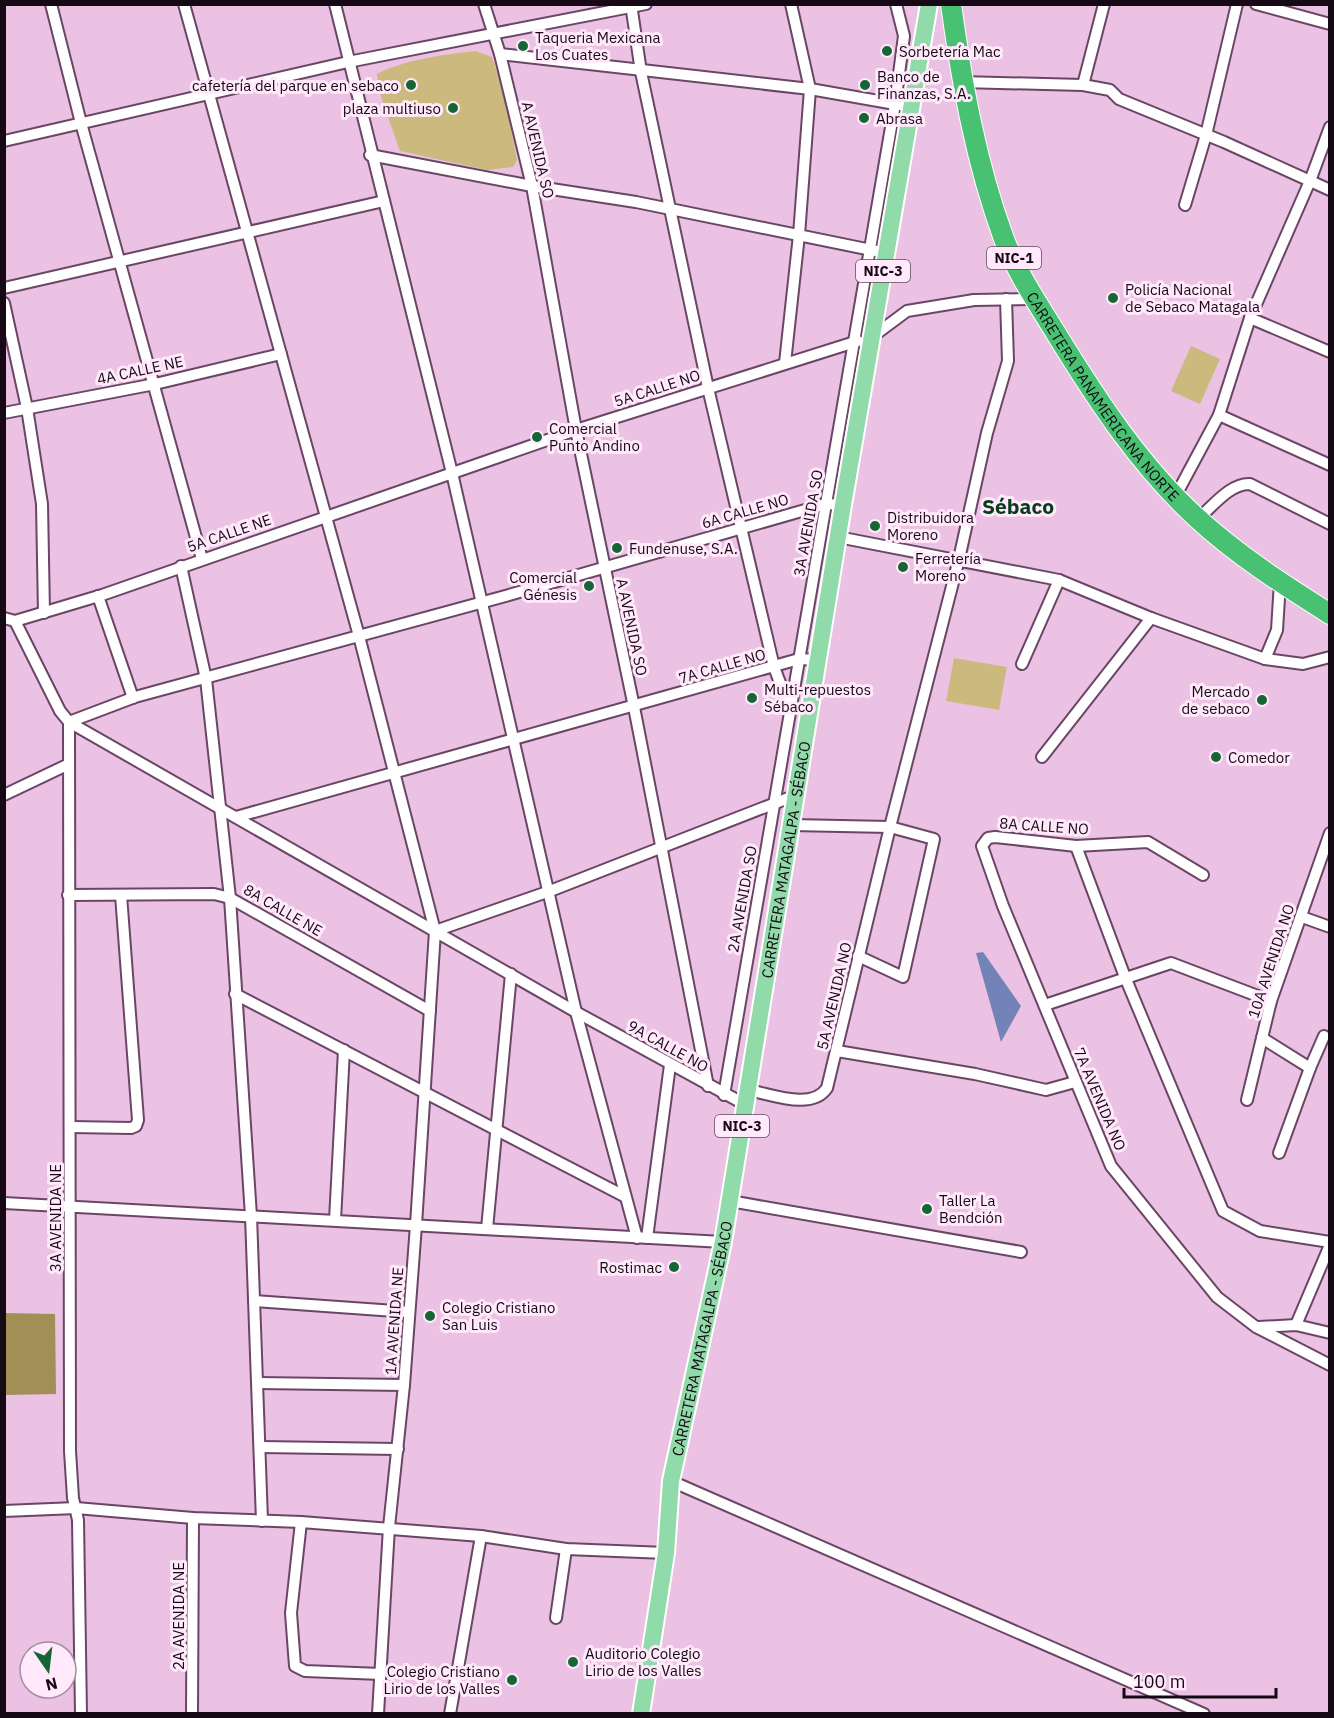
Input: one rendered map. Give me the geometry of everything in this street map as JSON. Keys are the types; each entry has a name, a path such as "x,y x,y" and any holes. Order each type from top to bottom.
{"highway":[{"name":"CARRETERA PANAMERICANA NORTE","path":"951,4 962,82 976,150 1005,241 1035,299 1094,395 1156,478 1198,519 1280,582 1329,614"}],"main road":[{"name":"CARRETERA MATAGALPA - SÉBACO","path":"641,1713 666,1553 671,1481 723,1242 872,337 878,252 913,107 929,4"}],"street":[{"path":"51,4 81,123 202,559"},
{"name":"1A AVENIDA NE","path":"184,4 359,636 435,931 404,1385 389,1527 378,1713"},
{"path":"334,4 370,155 384,201 453,473 516,740 576,1011 624,1196 642,1238"},
{"name":"A AVENIDA SO","path":"484,4 500,54 532,186 576,430 634,707 708,1086"},
{"path":"4,141 348,62 646,4"},
{"path":"785,363 799,235 810,89 790,4"},
{"name":"3A AVENIDA SO","path":"790,709 854,343 878,252 904,36 896,4"},
{"path":"1083,85 1104,4"},
{"path":"1185,205 1206,135 1237,4"},
{"path":"1256,4 1329,24"},
{"path":"631,6 641,72 708,388 774,667 790,709"},
{"path":"500,54 641,72 810,89 913,107"},
{"path":"962,82 1083,85 1110,90 1119,99 1329,190"},
{"path":"1175,497 1219,415 1250,318 1310,181 1329,127"},
{"path":"370,155 532,186 671,209 878,252"},
{"path":"4,288 384,201"},
{"name":"5A AVENIDA NO","path":"747,1097 810,1101 821,1098 827,1088 890,827 959,560 987,434 1008,361 1006,299"},
{"name":"5A CALLE NO","path":"453,473 576,430 872,337 907,310 941,304 1035,299"},
{"path":"4,303 27,408 42,504 44,614"},
{"path":"1250,318 1329,352"},
{"name":"4A CALLE NE","path":"4,413 155,384 281,354"},
{"path":"1219,415 1329,465"},
{"name":"5A CALLE NE","path":"10,620 44,614 453,473"},
{"path":"1198,519 1235,487 1243,483 1250,484 1329,524"},
{"name":"6A CALLE NO","path":"69,722 133,698 482,603 742,527 826,504 843,505"},
{"path":"838,537 1059,580 1152,618 1265,659 1303,664 1329,657"},
{"path":"181,566 206,679 230,898 251,1216 262,1521"},
{"path":"1022,663 1059,580"},
{"path":"1265,659 1277,630 1280,582"},
{"path":"98,596 133,698"},
{"path":"1042,757 1152,618"},
{"path":"10,620 60,711 69,722"},
{"name":"7A CALLE NO","path":"236,817 799,659 818,660"},
{"name":"2A AVENIDA SO","path":"724,1095 790,709"},
{"name":"3A AVENIDA NE","path":"69,722 67,765 71,1206 70,1451 78,1520 81,1713"},
{"name":"9A CALLE NO","path":"69,722 724,1095 747,1097"},
{"path":"4,795 67,765"},
{"path":"435,931 550,891 796,795"},
{"path":"791,825 890,827 934,839 903,977 858,956"},
{"name":"10A AVENIDA NO","path":"1247,1100 1271,1000 1302,917 1329,833"},
{"name":"8A CALLE NO","path":"983,842 995,837 1076,846 1148,842 1203,875"},
{"name":"7A AVENIDA NO","path":"983,842 984,852 1003,906 1111,1166 1217,1297 1256,1327 1329,1365"},
{"path":"1076,846 1125,977 1223,1211 1260,1231 1329,1244 1296,1325"},
{"name":"8A CALLE NE","path":"68,896 214,894 230,898 430,1011"},
{"path":"70,1126 136,1126 122,895"},
{"path":"1302,917 1329,927"},
{"path":"1045,1005 1171,963 1271,1000"},
{"path":"487,1229 511,974"},
{"path":"235,994 624,1196"},
{"path":"1279,1153 1324,1036"},
{"path":"1263,1038 1310,1068"},
{"path":"336,1220 344,1050"},
{"path":"837,1052 975,1074 1046,1090 1075,1082"},
{"path":"642,1238 670,1065"},
{"path":"730,1201 1021,1252"},
{"path":"4,1203 723,1242"},
{"path":"254,1300 409,1312"},
{"path":"1256,1327 1296,1325 1329,1333"},
{"path":"258,1383 404,1385"},
{"path":"260,1446 398,1449"},
{"path":"671,1481 1204,1713"},
{"path":"4,1511 76,1508 193,1518 389,1527 481,1536 566,1549 666,1553"},
{"name":"2A AVENIDA NE","path":"192,1713 193,1518"},
{"path":"301,1522 291,1613 295,1666 304,1671 381,1674"},
{"path":"450,1713 481,1536"},
{"path":"556,1618 566,1549"}],"shaded area":[{"path":"475,51 492,57 504,93 517,160 513,167 487,170 400,151 381,97 377,74 412,61"},
{"path":"1191,346 1220,359 1200,404 1171,391"},
{"path":"954,658 1007,667 999,710 946,701"},
{"path":"5,1313 55,1314 56,1394 5,1395"}],"water":[{"path":"983,952 1021,1006 1001,1042 976,953"}],"place":[{"name":"Taqueria Mexicana Los Cuates","path":"523,46"},
{"name":"Sorbetería Mac","path":"887,51"},
{"name":"cafetería del parque en sebaco","path":"411,85"},
{"name":"Banco de Finanzas, S.A.","path":"865,85"},
{"name":"plaza multiuso","path":"453,108"},
{"name":"Abrasa","path":"864,118"},
{"name":"Policía Nacional de Sebaco Matagala","path":"1113,298"},
{"name":"Comercial Punto Andino","path":"537,437"},
{"name":"Distribuidora Moreno","path":"875,526"},
{"name":"Fundenuse, S.A.","path":"617,548"},
{"name":"Ferretería Moreno","path":"903,567"},
{"name":"Comercial Génesis","path":"589,586"},
{"name":"Multi-repuestos Sébaco","path":"752,698"},
{"name":"Mercado de sebaco","path":"1262,700"},
{"name":"Comedor","path":"1216,757"},
{"name":"Taller La Bendción","path":"927,1209"},
{"name":"Rostimac","path":"674,1267"},
{"name":"Colegio Cristiano San Luis","path":"430,1316"},
{"name":"Auditorio Colegio Lirio de los Valles","path":"573,1662"},
{"name":"Colegio Cristiano Lirio de los Valles","path":"512,1680"}],"district":[{"name":"Sébaco","path":"1018,506"}]}
